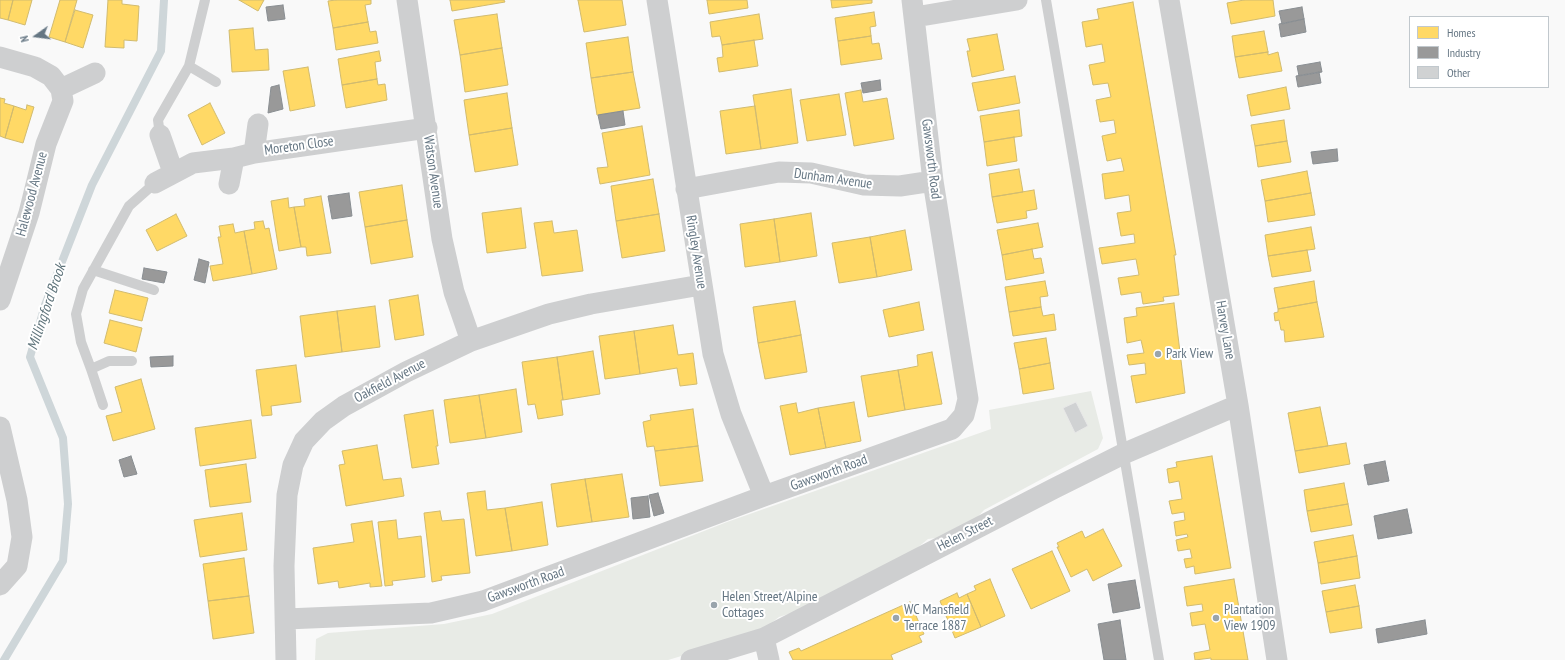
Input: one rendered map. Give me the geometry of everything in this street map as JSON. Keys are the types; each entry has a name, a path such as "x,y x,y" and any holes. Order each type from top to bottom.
{"street":[{"name":"Watson Avenue","path":"407,0 442,239 454,292 471,341"},
{"name":"Ringley Avenue","path":"657,0 713,354 731,414 764,496"},
{"path":"913,9 1017,0"},
{"name":"Harvey Lane","path":"1169,0 1238,405 1277,660"},
{"name":"Gawsworth Road","path":"286,619 431,613 482,601 764,496 952,429 964,415 968,399 933,180 913,9"},
{"path":"0,57 35,67 51,76 61,89 95,73"},
{"name":"Halewood Avenue","path":"0,300 29,213 46,144 63,101 61,89"},
{"path":"254,153 258,124"},
{"name":"Moreton Close","path":"155,184 173,172 192,163 234,158 254,153 426,128"},
{"path":"160,135 173,172"},
{"path":"229,184 234,158"},
{"name":"Dunham Avenue","path":"686,189 779,172 811,173 864,185 900,186 933,180"},
{"name":"Oakfield Avenue","path":"286,660 284,566 287,495 293,465 304,441 323,421 344,406 406,372 471,341 556,312 591,304 701,285"},
{"name":"Helen Street","path":"691,660 764,638 1048,491 1123,454 1238,405"},
{"path":"0,427 17,500 22,537 17,566 0,585"},
{"path":"764,638 769,660"}],"lane":[{"path":"160,135 158,120 188,66 205,0"},
{"path":"1046,0 1159,660"},
{"path":"188,66 216,82"},
{"path":"103,405 81,342 76,314 82,289 129,206 155,184"},
{"path":"93,270 154,290"},
{"path":"91,369 109,361 132,361"}],"shaded area":[{"path":"1091,391 1103,438 1098,449 984,510 961,535 928,539 898,564 813,606 779,617 759,633 668,660 315,660 316,639 328,633 444,624 492,614 727,522 991,429 989,410"}],"building: Homes":[{"path":"0,0 13,0 8,20 0,18"},
{"path":"13,0 32,0 25,25 8,20"},
{"path":"60,0 77,0 65,42 49,37"},
{"path":"108,0 122,0 122,4 139,6 137,41 124,40 124,48 105,47"},
{"path":"239,0 264,0 258,11"},
{"path":"371,0 371,4 365,5 368,22 333,28 328,1"},
{"path":"450,0 504,0 505,2 452,11"},
{"path":"578,0 622,0 626,25 584,32"},
{"path":"707,0 747,0 748,8 709,14"},
{"path":"831,0 872,0 872,3 832,8"},
{"path":"1244,0 1273,0 1275,16 1231,24 1227,3"},
{"path":"1133,2 1176,255 1174,255 1179,295 1163,297 1164,301 1143,304 1141,292 1121,295 1118,278 1139,275 1136,259 1102,264 1099,248 1135,243 1134,234 1121,236 1117,213 1131,211 1129,195 1105,199 1102,174 1124,171 1121,158 1107,161 1102,136 1116,133 1114,120 1100,122 1096,100 1111,97 1108,83 1093,85 1089,65 1105,62 1102,44 1086,47 1082,22 1099,19 1097,9"},
{"path":"75,10 93,15 83,48 65,42"},
{"path":"874,12 876,26 870,27 871,36 838,41 835,18"},
{"path":"497,14 502,48 460,55 454,20"},
{"path":"759,14 763,39 722,45 720,36 712,37 710,22"},
{"path":"368,22 370,32 376,31 378,43 336,50 333,28"},
{"path":"253,28 255,50 268,49 269,70 232,72 229,30"},
{"path":"1264,31 1268,52 1235,57 1232,36"},
{"path":"997,34 1004,70 972,77 967,51 970,51 967,39"},
{"path":"871,36 872,44 879,43 882,59 841,65 838,41"},
{"path":"628,37 633,72 591,78 586,43"},
{"path":"754,40 758,66 719,72 717,58 723,57 722,45"},
{"path":"502,48 508,85 465,92 460,55"},
{"path":"379,51 381,61 375,62 377,79 342,85 338,59"},
{"path":"1268,52 1268,55 1278,52 1282,71 1239,78 1235,57"},
{"path":"308,67 315,106 290,111 283,71"},
{"path":"633,72 640,108 597,115 591,78"},
{"path":"1015,76 1020,103 978,111 972,83"},
{"path":"377,79 378,85 385,84 387,100 346,108 342,85"},
{"path":"1286,87 1290,109 1251,116 1247,95"},
{"path":"791,89 798,143 761,149 753,95"},
{"path":"861,90 863,102 887,98 894,139 854,146 845,93"},
{"path":"507,93 512,128 469,135 464,100"},
{"path":"839,94 846,135 807,141 800,100"},
{"path":"0,98 5,99 4,103 14,106 5,138 0,136"},
{"path":"210,103 225,133 202,145 188,115"},
{"path":"27,105 34,107 23,143 5,138 14,106 26,110"},
{"path":"755,106 761,149 726,154 720,111"},
{"path":"1019,110 1022,136 984,142 980,116"},
{"path":"1284,120 1287,141 1255,146 1251,125"},
{"path":"642,126 650,175 600,184 597,168 608,167 602,133"},
{"path":"512,128 518,165 475,172 469,135"},
{"path":"1014,137 1017,161 987,166 984,142"},
{"path":"1287,141 1291,162 1258,167 1255,146"},
{"path":"1019,169 1023,192 992,197 989,174"},
{"path":"1307,171 1311,193 1265,201 1261,180"},
{"path":"653,179 659,214 616,221 611,186"},
{"path":"402,185 407,220 365,227 359,192"},
{"path":"1034,190 1037,209 1026,211 1027,218 997,223 992,197"},
{"path":"1311,193 1315,215 1268,222 1265,201"},
{"path":"321,196 331,253 307,256 306,247 301,247 294,207 305,206 304,199"},
{"path":"288,198 289,208 294,207 301,247 279,251 271,201"},
{"path":"521,208 526,248 487,253 482,213"},
{"path":"811,213 817,256 780,262 774,219"},
{"path":"176,214 187,236 157,251 146,230"},
{"path":"659,214 665,251 622,258 616,221"},
{"path":"774,219 780,262 745,267 740,224"},
{"path":"407,220 413,257 371,264 365,227"},
{"path":"263,221 265,229 269,228 277,269 252,274 244,231 255,229 254,222"},
{"path":"552,221 554,233 577,230 583,271 542,276 534,223"},
{"path":"1038,223 1043,247 1002,255 997,230"},
{"path":"233,224 235,233 244,231 252,274 213,281 210,266 223,264 218,237 221,237 219,226"},
{"path":"1311,227 1315,249 1268,256 1265,235"},
{"path":"905,230 912,270 877,277 870,237"},
{"path":"870,237 877,277 839,283 832,243"},
{"path":"1032,249 1034,259 1041,258 1044,273 1006,280 1002,255"},
{"path":"1307,250 1311,271 1272,277 1268,256"},
{"path":"1045,281 1048,296 1040,297 1041,307 1009,312 1005,287"},
{"path":"1314,281 1317,302 1278,309 1274,288"},
{"path":"115,290 148,298 142,321 109,313"},
{"path":"418,295 424,335 395,340 389,300"},
{"path":"795,301 801,335 758,343 753,307"},
{"path":"919,302 924,330 889,337 883,310"},
{"path":"1317,302 1324,337 1285,342 1284,330 1281,330 1279,320 1275,321 1274,313 1278,312 1278,309"},
{"name":"Park View","path":"1174,303 1185,393 1136,403 1131,376 1146,374 1145,363 1129,365 1127,355 1144,353 1141,340 1127,343 1124,318 1137,316 1136,308"},
{"path":"375,306 380,347 342,352 337,311"},
{"path":"1041,307 1043,316 1054,314 1056,330 1013,336 1009,312"},
{"path":"337,311 342,352 305,357 300,316"},
{"path":"110,320 142,328 136,352 104,343"},
{"path":"673,325 678,355 693,353 697,384 680,386 677,368 640,374 634,331"},
{"path":"634,331 640,374 605,379 599,336"},
{"path":"801,335 807,372 765,379 758,343"},
{"path":"1046,338 1050,363 1019,369 1014,343"},
{"path":"593,351 600,394 563,400 557,357"},
{"path":"932,352 942,404 905,410 898,370 918,366 917,355"},
{"path":"557,357 563,400 561,400 563,415 538,419 535,404 528,405 522,362"},
{"path":"1050,363 1054,389 1023,394 1019,369"},
{"path":"296,365 301,402 271,406 272,415 262,416 256,370"},
{"path":"898,370 905,410 868,417 861,376"},
{"path":"141,379 155,429 113,441 106,416 122,412 115,387"},
{"path":"516,389 522,432 486,438 479,395"},
{"path":"479,395 486,438 450,443 444,400"},
{"path":"854,402 861,441 826,448 818,408"},
{"path":"796,403 798,413 818,408 826,448 790,455 780,406"},
{"path":"1320,407 1328,446 1295,451 1288,413"},
{"path":"693,409 698,446 655,451 654,446 647,447 643,422 651,420 650,415"},
{"path":"433,410 439,464 412,468 404,415"},
{"path":"251,420 256,458 200,466 195,428"},
{"path":"1346,443 1350,464 1299,473 1295,451"},
{"path":"377,445 383,480 401,478 404,496 346,506 339,465 345,464 342,451"},
{"path":"698,446 703,481 660,486 655,451"},
{"path":"1212,456 1231,568 1195,574 1194,566 1186,568 1184,559 1192,558 1190,549 1178,551 1176,540 1188,537 1187,534 1176,536 1174,522 1185,520 1184,512 1172,514 1169,501 1182,499 1179,481 1169,483 1167,469 1177,467 1176,462"},
{"path":"246,464 251,502 210,507 205,470"},
{"path":"622,474 629,517 592,522 585,479"},
{"path":"585,479 592,522 557,527 551,484"},
{"path":"1344,483 1348,504 1307,511 1304,490"},
{"path":"485,491 487,510 505,508 512,551 476,556 467,493"},
{"path":"542,502 548,545 512,551 505,508"},
{"path":"1348,504 1352,525 1311,532 1307,511"},
{"path":"440,511 442,521 464,519 470,573 441,576 442,580 432,582 424,513"},
{"path":"242,513 247,550 200,557 194,520"},
{"path":"396,520 398,539 421,536 425,577 392,581 393,585 385,586 378,522"},
{"path":"372,521 382,586 370,587 370,583 339,588 338,581 318,584 313,548 354,542 351,524"},
{"path":"1103,529 1122,566 1093,581 1087,569 1071,577 1057,547 1059,547 1057,543 1082,531 1085,538"},
{"path":"1353,535 1357,556 1318,563 1314,542"},
{"path":"1052,551 1070,591 1031,609 1012,569"},
{"path":"1357,556 1360,578 1321,584 1318,563"},
{"path":"244,558 249,596 208,601 203,564"},
{"path":"990,579 1005,616 981,627 967,594 976,590 974,586"},
{"name":"Plantation View 1909","path":"1234,579 1248,660 1211,660 1211,658 1195,660 1194,653 1210,650 1205,624 1192,626 1190,613 1203,611 1202,604 1187,606 1184,587"},
{"path":"1355,585 1359,606 1326,612 1322,591"},
{"path":"957,593 959,598 967,594 981,627 955,638 940,601"},
{"path":"249,596 254,633 213,639 208,601"},
{"name":"WC Mansfield Terrace 1887","path":"910,602 924,634 919,636 922,642 891,655 893,660 793,660 789,652 799,648 801,651"},
{"path":"1359,606 1362,628 1330,633 1326,612"}],"building: Industry":[{"path":"283,5 285,19 268,21 266,7"},
{"path":"1302,7 1304,19 1282,24 1279,11"},
{"path":"1304,19 1306,32 1281,37 1279,24"},
{"path":"1320,62 1322,72 1299,76 1297,66"},
{"path":"1319,72 1321,83 1298,87 1296,76"},
{"path":"880,80 881,90 863,93 861,83"},
{"path":"279,85 283,109 268,113 271,87"},
{"path":"623,111 625,125 601,129 598,115"},
{"path":"1337,149 1338,161 1313,164 1311,152"},
{"path":"349,193 352,216 332,219 328,196"},
{"path":"199,259 209,262 205,283 194,280"},
{"path":"144,268 167,272 164,283 142,279"},
{"path":"173,356 173,366 151,367 150,357"},
{"path":"131,456 137,474 124,477 119,460"},
{"path":"1385,461 1389,481 1368,485 1364,465"},
{"path":"658,493 664,513 654,516 649,495"},
{"path":"648,496 650,517 633,519 631,498"},
{"path":"1407,509 1412,533 1378,539 1374,516"},
{"path":"1135,580 1140,608 1113,613 1108,584"},
{"path":"1120,620 1126,660 1104,660 1098,624"},
{"path":"1425,620 1427,634 1378,643 1376,629"}],"building: Other":[{"path":"1076,402 1088,426 1075,433 1063,408"}],"waterway":[{"name":"Millingford Brook","path":"4,660 63,561 68,504 63,438 30,357 45,305 92,185 161,51 164,0"}],"place":[{"name":"Park View","path":"1158,354"},
{"name":"Helen Street/Alpine Cottages","path":"714,605"},
{"name":"WC Mansfield Terrace 1887","path":"896,618"},
{"name":"Plantation View 1909","path":"1216,618"}]}
